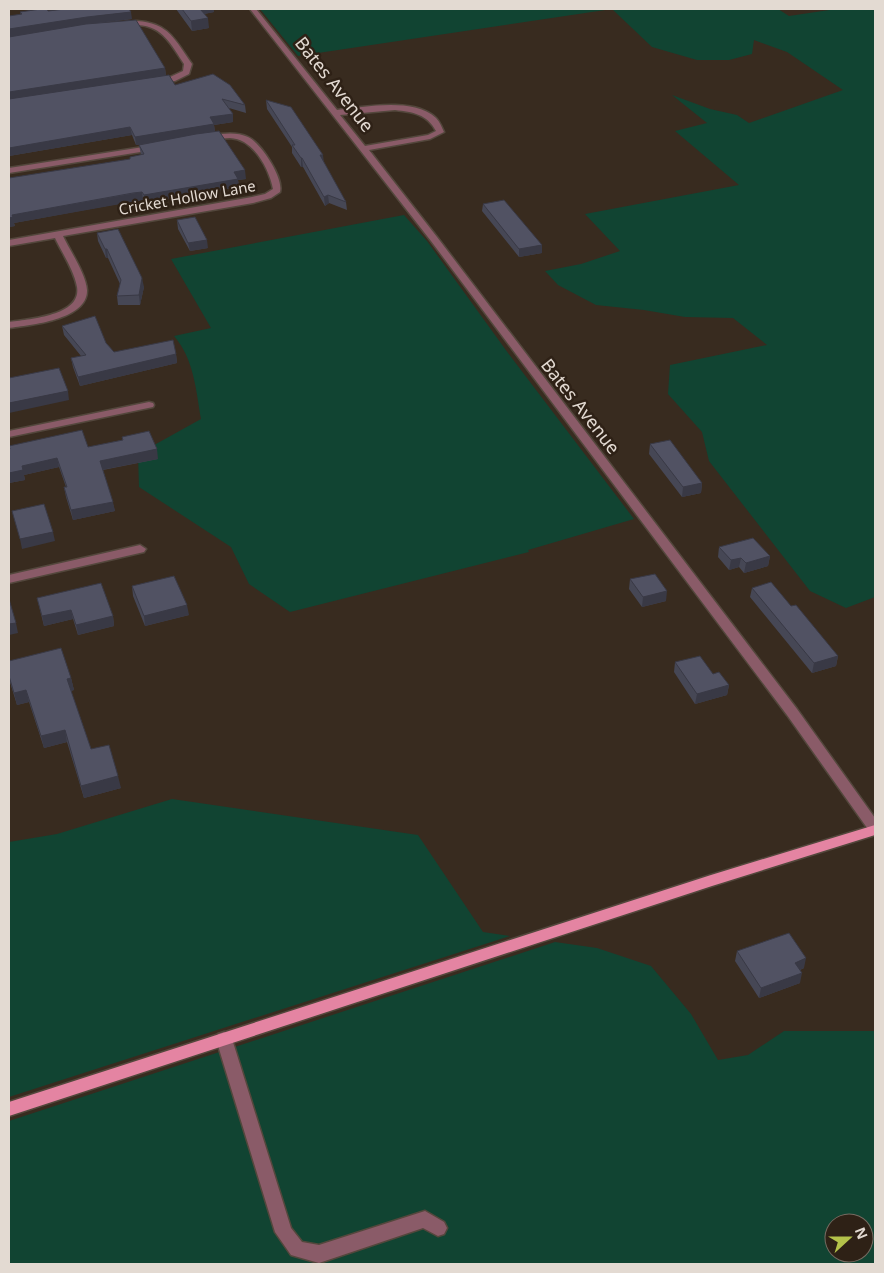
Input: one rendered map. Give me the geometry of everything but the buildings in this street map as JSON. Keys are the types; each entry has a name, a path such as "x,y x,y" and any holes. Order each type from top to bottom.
{"main road":[{"path":"9,1109 875,829"}],"street":[{"name":"Bates Avenue","path":"253,9 434,239 792,712 875,829"},
{"path":"115,25 144,23 158,26 167,34 188,64 186,72 178,77 145,83"},
{"path":"336,113 406,108 430,115 439,126 440,132 430,137 363,149"},
{"name":"Cricket Hollow Lane","path":"9,243 253,200 268,196 277,190 273,173 250,141 239,137 197,139"},
{"path":"9,171 168,144"},
{"path":"9,325 59,315 77,306 81,301 82,288 58,234"},
{"path":"9,434 149,405"},
{"path":"9,579 140,549"},
{"path":"224,1039 284,1232 297,1249 319,1254 425,1219 438,1228"}],"green space":[{"path":"260,9 612,9 298,56"},
{"path":"612,9 778,9 789,16 836,9 875,9 875,597 846,608 810,591 709,461 702,432 668,394 670,365 767,345 733,318 685,317 596,305 558,285 545,271 581,264 620,251 585,214 739,185 675,131 707,123 672,95 710,109 737,115 749,123 843,90 787,52 754,40 752,54 729,60 697,60 652,47"},
{"path":"404,215 427,241 508,353 634,519 528,550 529,552 290,612 249,584 231,547 139,487 138,454 201,419 196,386 190,365 181,345 174,336 211,328 171,259"},
{"path":"172,799 418,835 483,932 510,936 9,1097 9,842 57,834"},
{"path":"555,942 597,948 651,966 691,1014 718,1060 748,1055 784,1031 875,1031 875,1264 9,1264 9,1121"}]}
